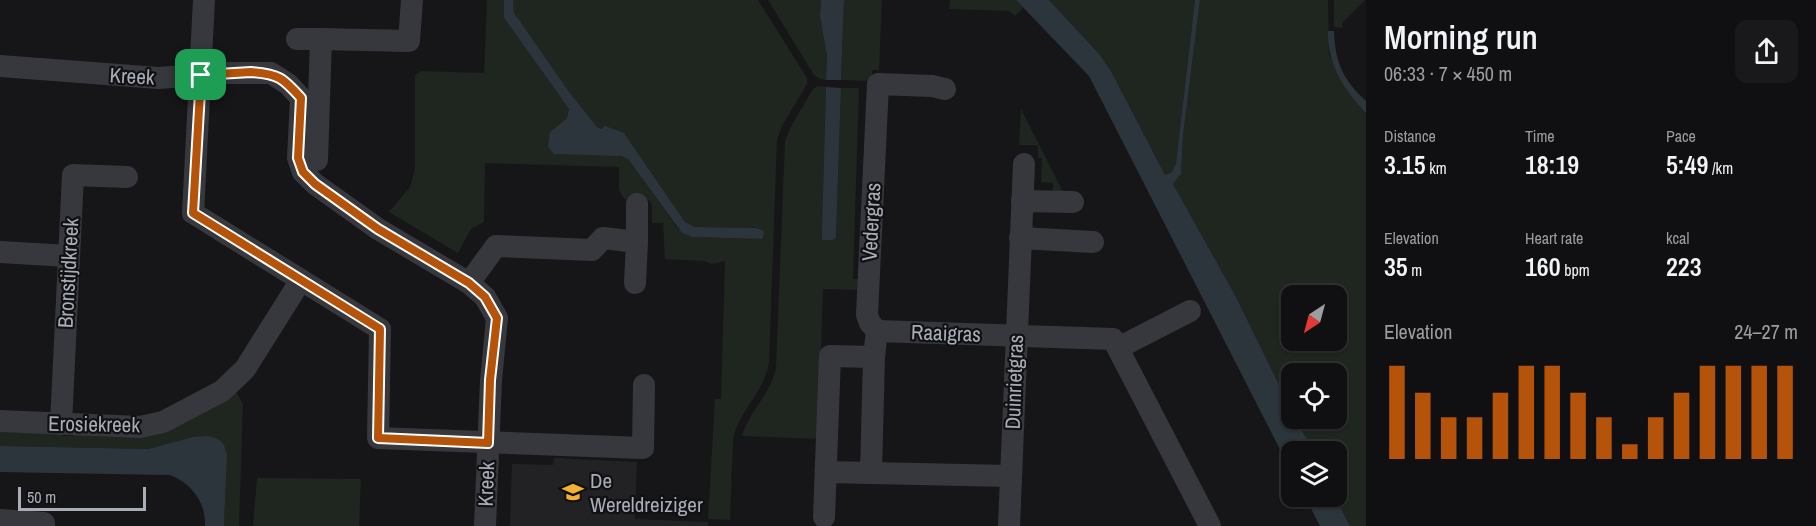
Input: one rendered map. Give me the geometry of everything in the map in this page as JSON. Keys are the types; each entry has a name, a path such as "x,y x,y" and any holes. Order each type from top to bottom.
{"street":[{"path":"204,0 193,213 380,329 378,438 643,448 644,385"},
{"path":"297,39 321,46 409,41 412,0"},
{"path":"288,84 321,46"},
{"path":"317,159 321,46"},
{"name":"Kreek","path":"0,66 158,78 271,73 288,84 301,98 298,158 303,172 315,184 378,229 469,283 485,297 497,318 490,380 485,526"},
{"name":"Vedergras","path":"871,472 874,357 877,331 867,315 878,84 932,86 945,89"},
{"name":"Duinrietgras","path":"1009,526 1024,164"},
{"name":"Bronstijdkreek","path":"61,424 73,176 127,177"},
{"path":"1022,201 1072,202"},
{"path":"635,283 637,204"},
{"path":"469,283 496,246 592,250 603,238 637,242"},
{"path":"1020,238 1093,242"},
{"path":"0,252 68,256"},
{"name":"Erosiekreek","path":"0,421 140,427 163,422 222,392 245,369 301,280"},
{"path":"1190,310 1118,348 1210,526"},
{"name":"Raaigras","path":"877,331 1113,339 1118,348"},
{"path":"824,517 830,356 874,357"},
{"path":"826,472 1010,476"},
{"path":"0,520 44,523 44,526"}],"shaded area":[{"path":"487,0 504,0 504,18 569,109 567,118 550,132 628,159 679,230 692,237 762,239 763,230 695,227 685,222 624,133 597,127 570,93 514,13 513,0 758,0 807,78 807,84 782,126 777,140 769,362 763,383 741,419 733,439 730,520 708,519 715,399 721,399 725,261 711,264 705,261 665,259 663,223 652,223 652,206 649,200 624,199 619,190 619,167 485,163 484,222 471,229 458,253 389,212 410,187 415,169 415,75 421,71 484,73"},
{"path":"504,0 513,0 514,13 570,93 597,127 601,129 605,126 624,133 685,222 695,227 756,228 763,230 762,239 692,237 682,233 628,159 621,156 554,154 548,147 550,132 567,118 569,109 504,18"},
{"path":"768,0 821,0 820,16 827,56 826,80 814,75"},
{"path":"821,0 844,0 841,80 826,80 827,56 820,16"},
{"path":"844,0 882,0 879,70 872,70 872,81 841,80"},
{"path":"950,0 1016,0 1023,8 1015,16 1009,11 949,9"},
{"path":"1016,0 1049,0 1100,55 1112,73 1165,175 1172,172 1176,163 1195,0 1200,0 1183,136 1181,174 1173,184 1235,295 1281,389 1281,429 1301,429 1308,441 1281,441 1281,451 1089,76"},
{"path":"1049,0 1195,0 1176,163 1172,172 1165,175 1112,73 1100,55"},
{"path":"1200,0 1328,0 1329,54 1348,92 1366,113 1366,526 1350,526 1340,507 1347,507 1347,441 1308,441 1301,429 1347,429 1347,363 1281,363 1281,389 1235,295 1173,184 1181,174 1183,136"},
{"path":"1334,0 1365,0 1342,23 1342,28 1334,27"},
{"path":"1328,31 1334,31 1338,61 1351,86 1366,101 1366,113 1338,76 1330,54"},
{"path":"817,86 826,87 822,228 836,237 841,88 859,88 853,279 866,279 866,290 823,289 818,439 742,436 750,418 770,386 776,368 785,141 790,128"},
{"path":"826,87 841,88 836,237 833,240 822,240"},
{"path":"1021,109 1065,196 1053,195 1053,183 1041,182 1042,158 1038,158 1038,145 1019,145"},
{"path":"234,388 243,404 239,526 224,526 227,455 193,437 148,449 0,446 0,429 62,431 63,436 73,436 74,432 141,434"},
{"path":"208,436 221,442 227,455 224,526 205,526 203,509 196,495 185,483 170,475 0,472 0,446 148,449 193,437"},
{"name":"De Wereldreiziger","path":"554,458 637,462 635,519 708,522 708,526 510,526 512,464 553,465"},
{"path":"257,478 361,479 359,526 253,526"},
{"path":"1310,507 1340,507 1350,526 1320,526"}],"place":[{"name":"De Wereldreiziger","path":"573,492"}],"route":[{"path":"271,73 288,84 301,98 298,158 303,172 315,184 378,229 469,283 485,297 497,318 490,380 488,443 378,438 380,329 193,213 201,75 271,73"}]}
